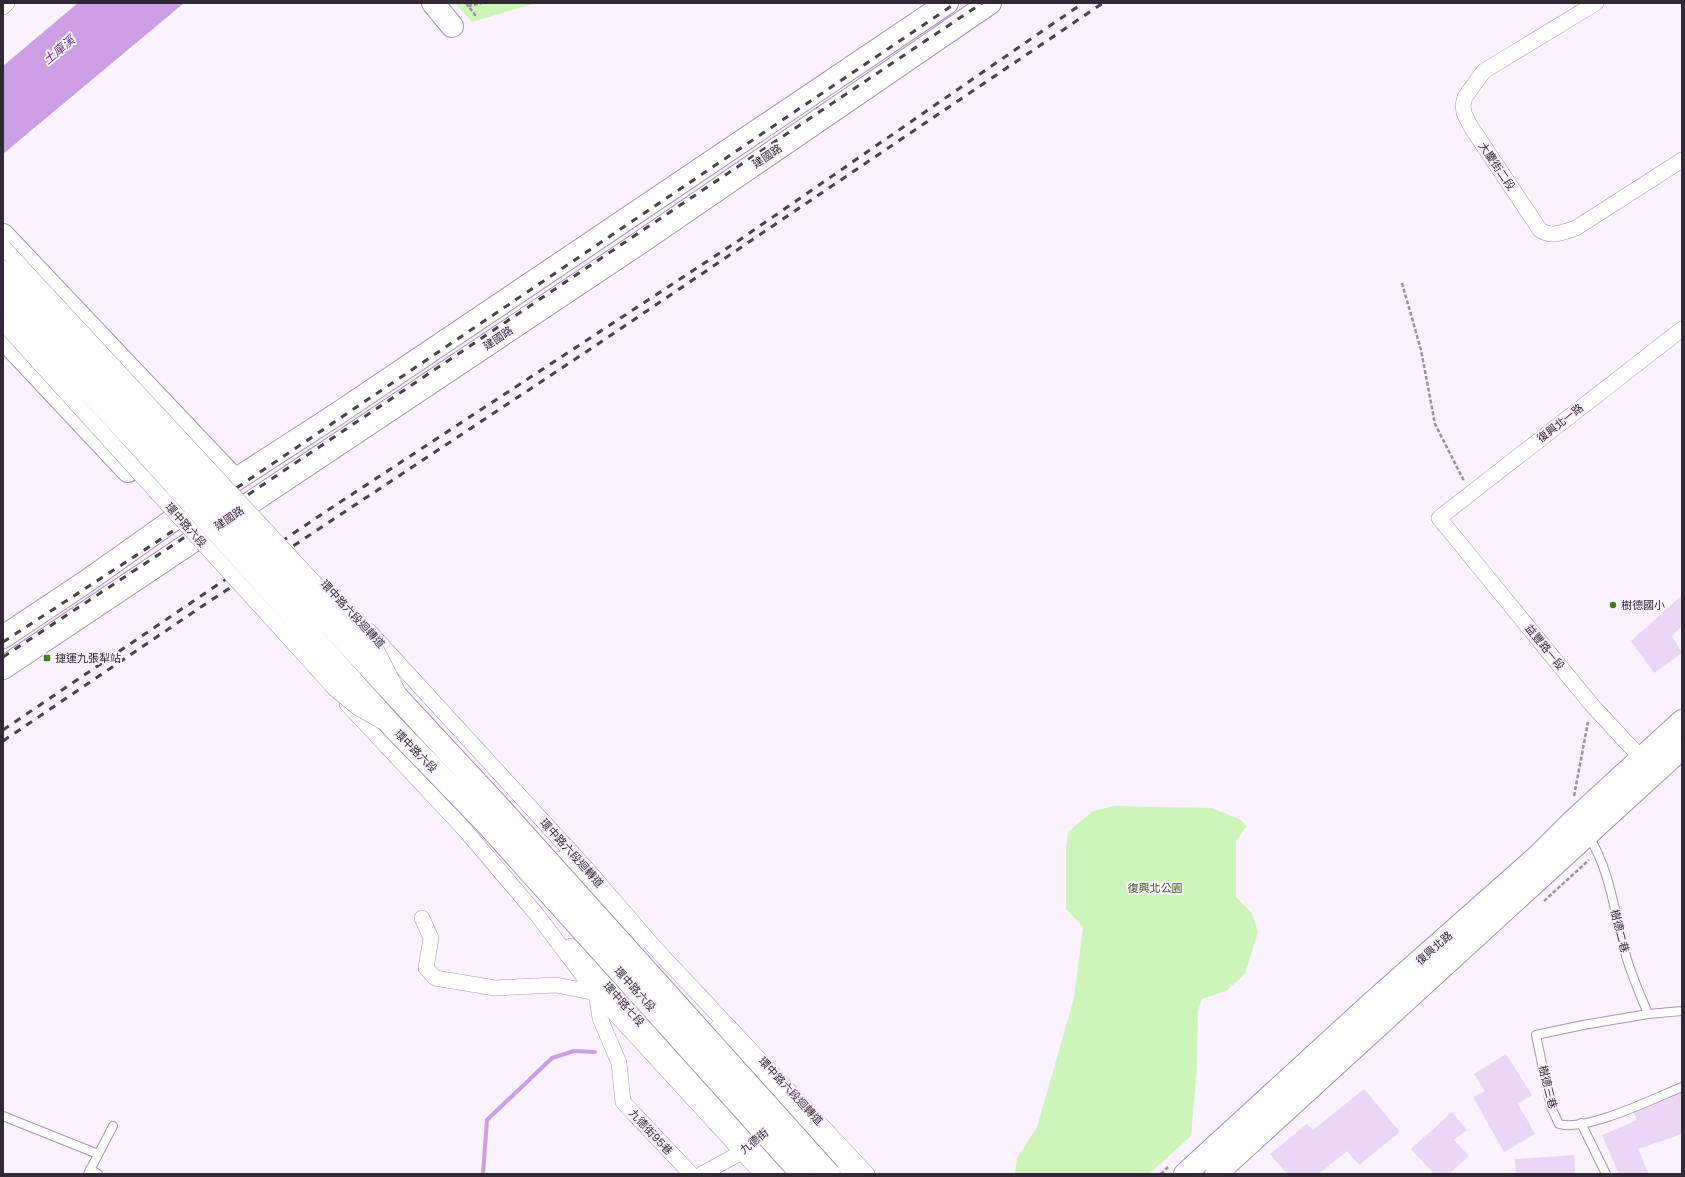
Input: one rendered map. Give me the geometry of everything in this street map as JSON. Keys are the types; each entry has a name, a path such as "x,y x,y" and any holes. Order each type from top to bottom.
{"street":[{"path":"3,6 7,3"},
{"path":"433,3 452,26"},
{"path":"3,637 87,581 173,520 236,480 657,199 947,3"},
{"name":"建國路","path":"3,668 641,242 990,3"},
{"name":"大慶街二段","path":"1596,3 1484,71 1465,97 1463,104 1464,113 1471,127 1540,230 1545,234 1558,234 1576,228 1682,160"},
{"path":"3,235 236,480"},
{"name":"環中路六段","path":"3,247 376,649 404,704 493,816 802,1174"},
{"path":"3,272 404,704"},
{"path":"3,298 143,449 394,728"},
{"name":"環中路六段","path":"3,323 335,688 358,708 394,728 493,816 828,1174"},
{"name":"復興北一路","path":"1439,518 1469,492 1682,329"},
{"name":"環中路六段","path":"3,338 173,520"},
{"name":"益豐路一段","path":"1439,518 1591,704 1646,767"},
{"name":"環中路六段迴轉道","path":"540,914 401,760 265,621 262,614 262,604 298,574 307,574 321,579 582,873"},
{"name":"復興北路","path":"1646,767 1682,721"},
{"name":"復興北路","path":"1185,1174 1375,1000 1538,856 1646,767 1682,748"},
{"name":"環中路六段","path":"493,816 541,838 582,873 651,950 797,1106 852,1174"},
{"name":"環中路七段","path":"493,816 513,878 540,914 601,989 747,1148 778,1174"},
{"name":"復興北路","path":"1216,1174 1579,821"},
{"path":"540,914 582,873"},
{"path":"422,918 431,938 426,968 435,978 495,988 556,985 601,989 651,950"},
{"name":"九德街95巷","path":"601,989 600,1018 619,1062 623,1102 691,1174"},
{"name":"環中路六段迴轉道","path":"797,1106 867,1174"},
{"name":"九德街","path":"702,1174 747,1148 797,1106"},
{"path":"747,1148 762,1174"}],"lane":[{"name":"樹德二巷","path":"1579,821 1598,852 1605,870 1624,950 1648,1014"},
{"path":"1648,1014 1682,1011"},
{"name":"樹德三巷","path":"1648,1014 1582,1025 1536,1035 1551,1107 1559,1124 1564,1126 1613,1115 1682,1087"},
{"path":"3,1116 98,1154"},
{"path":"1581,1123 1606,1174"},
{"path":"98,1174 89,1172 114,1126"}],"path":[{"path":"466,3 476,16"},
{"path":"468,6 482,3"},
{"path":"1402,283 1420,350 1435,424 1469,492"},
{"path":"1579,821 1591,704"}],"green space":[{"path":"455,3 536,3 472,22"},
{"name":"復興北公園","path":"1115,806 1212,808 1241,820 1247,826 1236,841 1236,897 1252,913 1258,932 1245,974 1226,991 1202,999 1198,1011 1197,1068 1191,1136 1149,1174 1015,1174 1017,1158 1037,1127 1074,998 1083,927 1066,909 1066,847 1068,832 1093,811"}],"water":[{"name":"土庫溪","path":"78,3 184,3 3,154 3,66"}],"building":[{"path":"1682,595 1682,626 1672,636 1682,653 1654,673 1631,641"},
{"path":"1506,1054 1532,1095 1518,1104 1535,1134 1504,1152 1473,1097 1485,1091 1474,1074"},
{"path":"1364,1089 1400,1132 1359,1165 1347,1151 1319,1174 1287,1174 1270,1154 1307,1124 1313,1130"},
{"path":"1682,1093 1682,1134 1638,1149 1649,1174 1619,1174 1602,1135 1637,1120 1634,1113"},
{"path":"1452,1112 1467,1130 1454,1140 1469,1156 1449,1174 1434,1174 1411,1149"},
{"path":"1574,1155 1575,1174 1516,1174 1515,1159"}],"waterway":[{"path":"483,1174 487,1120 552,1058 574,1051 595,1052"}],"railway":[{"path":"3,642 149,547 956,3"},
{"path":"3,657 155,557 982,3"},
{"path":"3,730 325,512 738,241 1083,3"},
{"path":"3,741 201,607 586,352 1103,3"}],"place":[{"name":"樹德國小","path":"1613,605"},
{"name":"捷運九張犁站","path":"47,658"}]}
